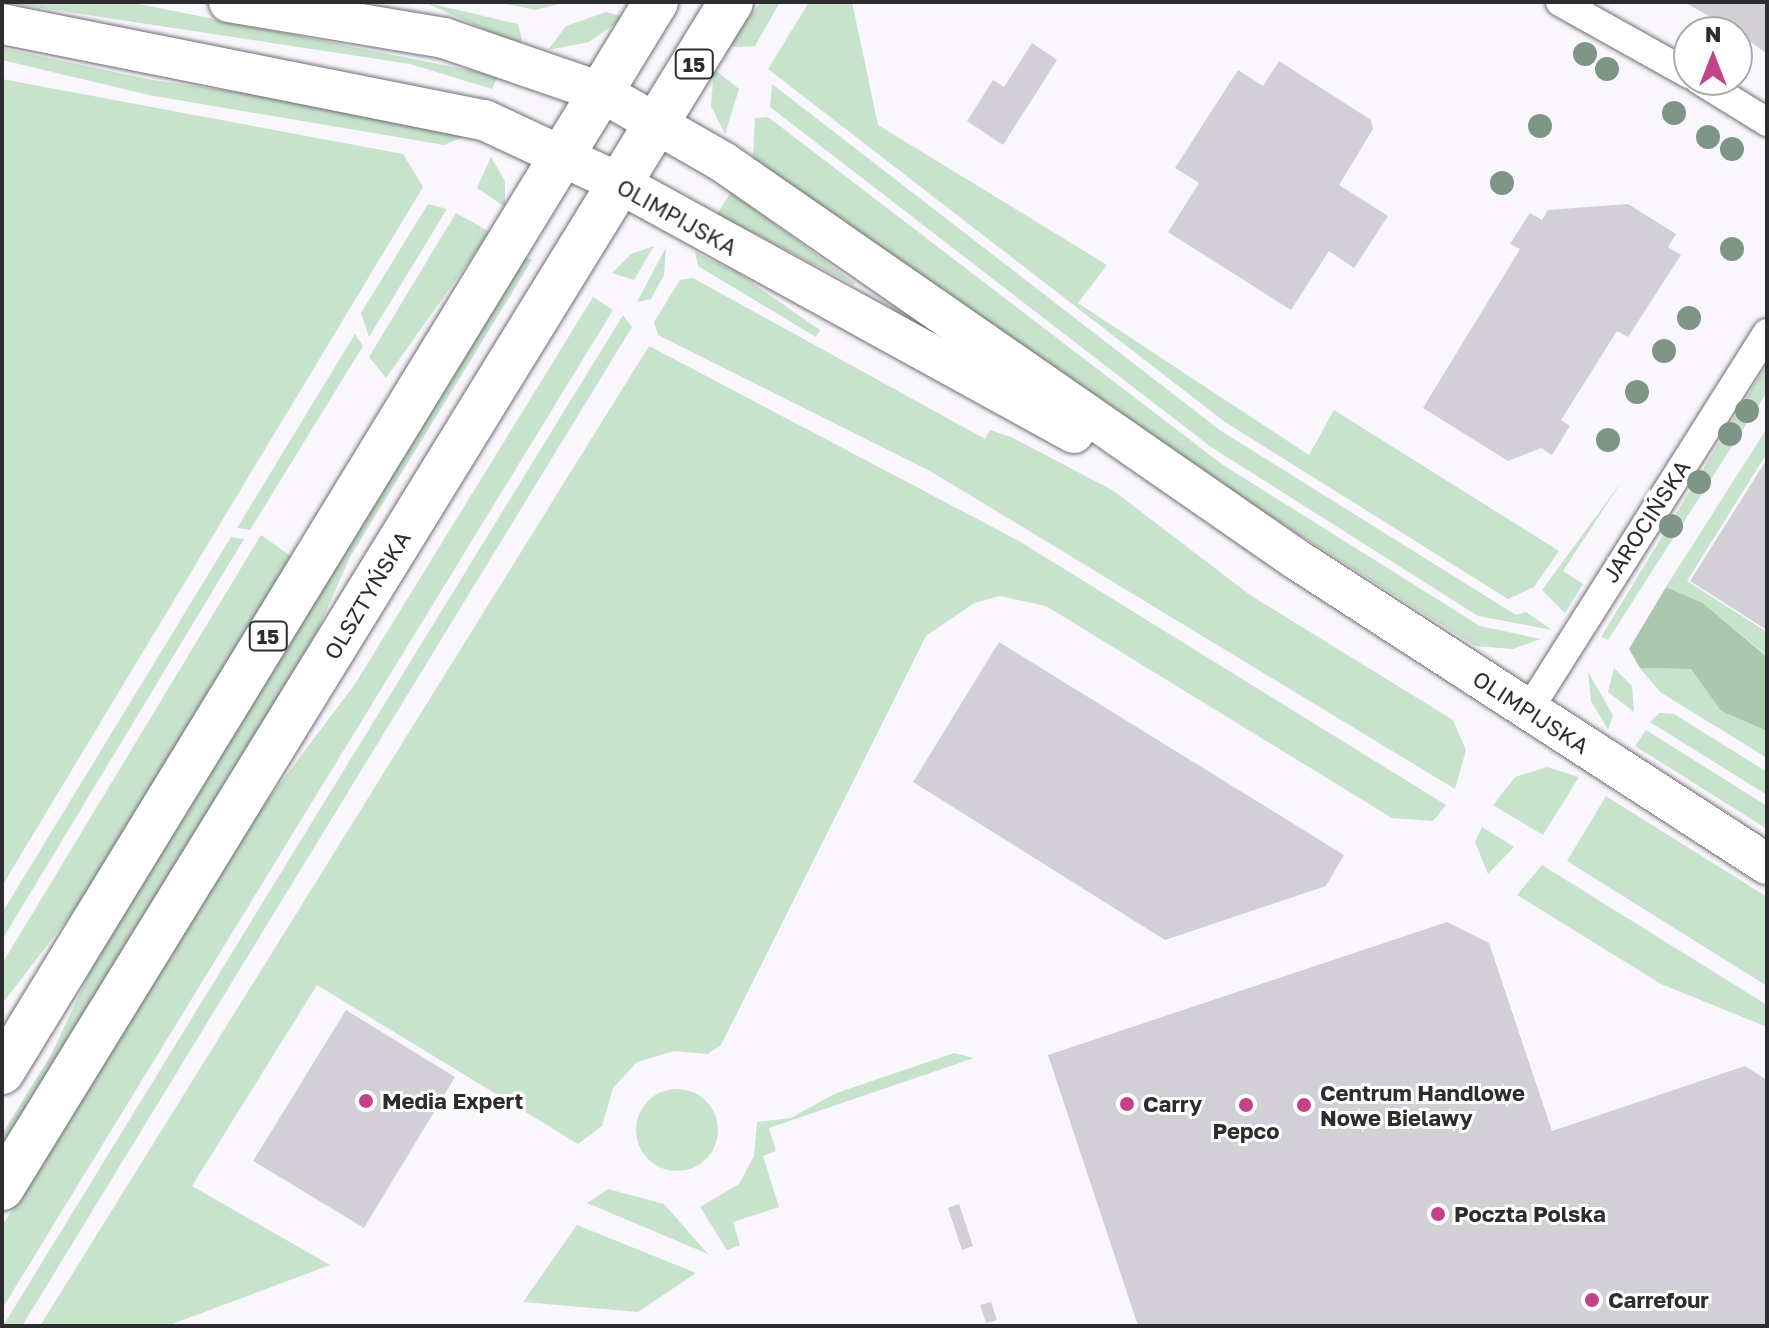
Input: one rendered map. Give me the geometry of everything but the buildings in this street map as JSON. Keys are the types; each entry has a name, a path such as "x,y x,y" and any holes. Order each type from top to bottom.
{"main road":[{"name":"OLIMPIJSKA","path":"229,2 444,38 601,92 723,162 1296,559 1767,864"},
{"name":"15","path":"2,1072 656,2"},
{"name":"OLSZTYŃSKA","path":"2,1188 731,2"},
{"name":"OLIMPIJSKA","path":"2,24 411,100 484,120 619,183 1296,559"}],"street":[{"path":"1560,2 1673,65"},
{"path":"1725,96 1767,122"},
{"name":"JAROCIŃSKA","path":"1528,711 1767,333"}],"green space":[{"path":"2,2 129,2 498,76 492,89 410,64"},
{"path":"424,2 518,24 522,40 519,45"},
{"path":"497,2 566,2 535,10"},
{"path":"761,2 780,2 755,46 733,47 729,41"},
{"path":"809,2 852,2 878,125 1107,265 1078,303 1309,455 1334,410 1559,551 1534,587 1508,599 1225,422 768,69"},
{"path":"606,12 625,17 589,42 548,50 566,26"},
{"path":"2,48 152,80 369,111 463,137 444,145 149,95 2,60"},
{"path":"714,69 739,89 725,134 711,106"},
{"path":"2,79 403,154 423,187 2,886"},
{"path":"772,84 1221,431 1516,615 1526,612 1552,630 1478,616 1211,447 770,107"},
{"path":"768,117 1223,465 1480,626 1541,639 1513,649 1475,646 1153,442 753,158 755,118"},
{"path":"491,157 505,181 505,207 477,188"},
{"path":"731,192 855,283 854,285 717,214"},
{"path":"428,204 447,209 369,337 361,313"},
{"path":"456,213 490,232 386,378 369,357"},
{"path":"654,246 634,280 612,273 631,254"},
{"path":"666,247 664,275 651,299 637,302"},
{"path":"695,252 738,273 820,330 816,337 698,266"},
{"path":"521,255 532,260 350,557 310,648 2,1153 2,1134 52,1053 112,925"},
{"path":"693,278 985,439 990,430 1011,437 1114,491 1250,595 1453,720 1466,750 1455,789 930,471 658,335 654,322 680,280"},
{"path":"593,297 613,310 2,1309 2,1226 254,818 355,684"},
{"path":"623,315 632,327 22,1326 3,1326"},
{"path":"355,334 363,346 250,530 237,528"},
{"path":"649,346 1019,541 1446,805 1433,821 1392,818 1046,606 1000,596 974,603 926,636 721,1045 708,1054 674,1051 637,1062 613,1088 602,1126 578,1144 317,985 192,1186 330,1265 167,1326 40,1326"},
{"path":"1767,364 1767,392 1608,640 1601,637"},
{"path":"1767,428 1767,453 1687,581 1767,632 1767,656 1703,603 1666,587"},
{"path":"1622,481 1563,571 1583,584 1565,613 1542,590"},
{"path":"261,535 295,559 85,896 2,1004 2,964"},
{"path":"231,537 244,539 2,940 2,913"},
{"path":"1666,587 1703,603 1767,657 1767,731 1721,711 1691,669 1640,668 1629,649"},
{"path":"1614,668 1632,686 1634,712 1608,692"},
{"path":"1640,668 1691,669 1721,711 1767,731 1767,758 1660,692"},
{"path":"1588,672 1613,715 1608,730 1591,701"},
{"path":"1659,713 1674,714 1767,772 1767,795 1650,722"},
{"path":"1646,730 1767,806 1767,829 1635,746"},
{"path":"1547,767 1579,777 1543,835 1493,805 1515,777"},
{"path":"1606,796 1767,897 1767,986 1567,861"},
{"path":"1482,827 1514,847 1488,874 1475,842"},
{"path":"1542,865 1767,1005 1767,1027 1661,984 1517,895"},
{"path":"954,1053 974,1058 769,1128 776,1151 763,1156 779,1207 733,1222 740,1245 727,1250 700,1207 739,1184 754,1156 757,1122 791,1118 834,1094"},
{"path":"677,1089 693,1093 706,1101 714,1114 718,1130 714,1146 706,1159 693,1167 677,1171 661,1167 648,1159 640,1146 636,1130 640,1114 648,1101 661,1093"},
{"path":"608,1189 664,1204 708,1254 587,1203"},
{"path":"577,1225 696,1273 638,1312 523,1302"}],"place":[{"name":"Media Expert","path":"366,1101"},
{"name":"Carry","path":"1127,1104"},
{"name":"Pepco","path":"1246,1105"},
{"name":"Centrum Handlowe Nowe Bielawy","path":"1304,1105"},
{"name":"Poczta Polska","path":"1438,1214"},
{"name":"Carrefour","path":"1592,1300"}]}
